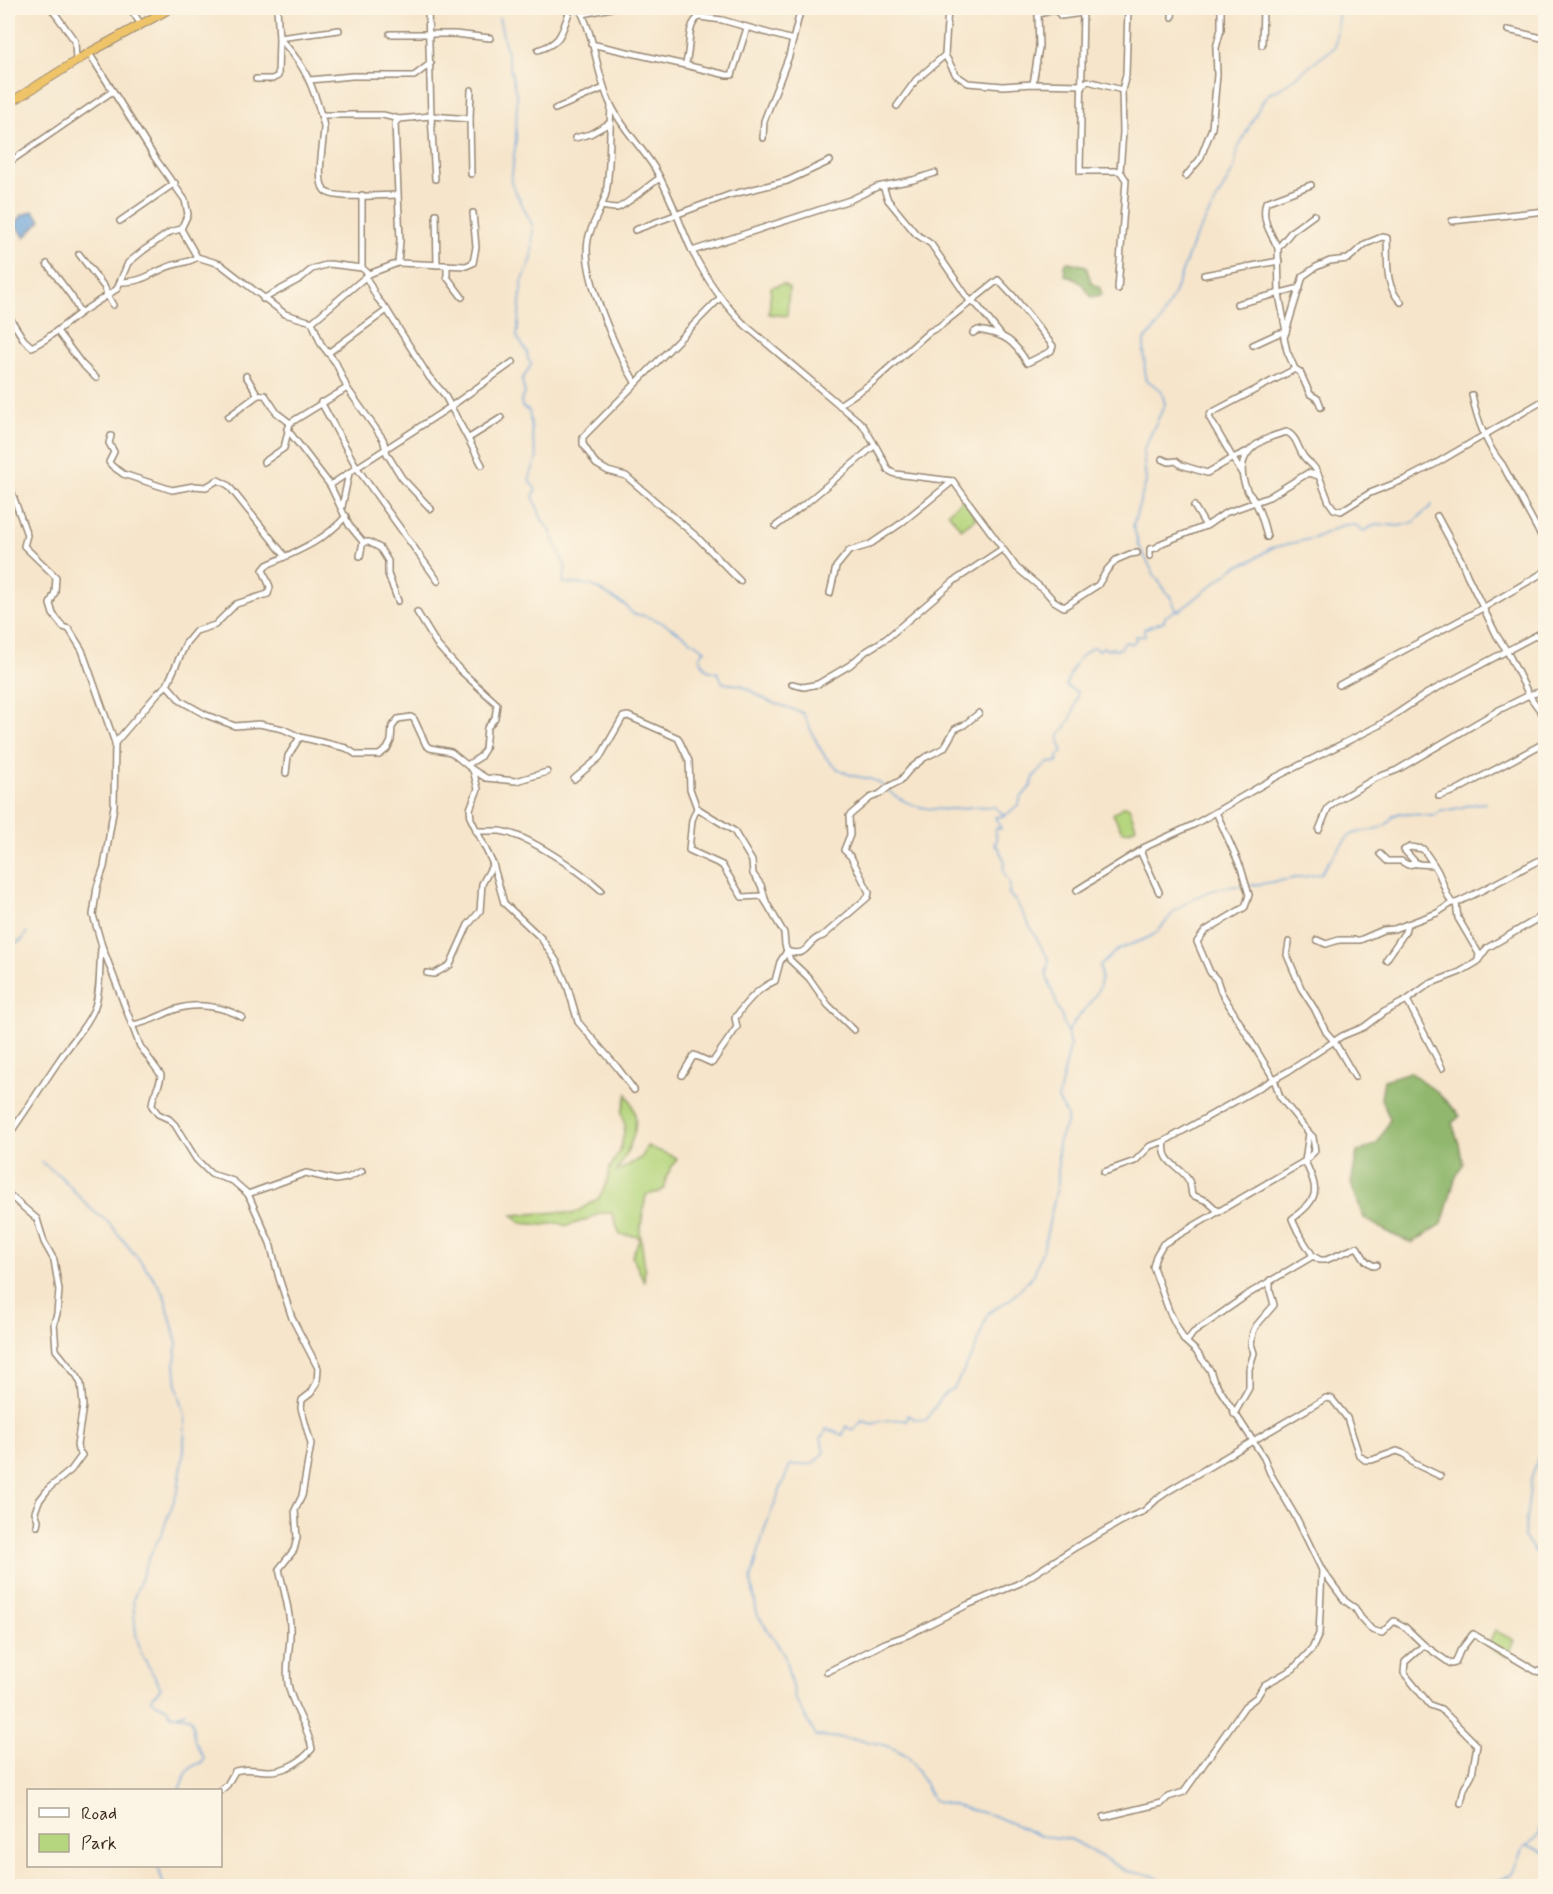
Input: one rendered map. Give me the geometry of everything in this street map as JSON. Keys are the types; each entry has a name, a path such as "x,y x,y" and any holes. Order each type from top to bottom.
{"highway":[{"path":"10,100 140,23 171,8"}],"street":[{"path":"51,8 75,41 76,62"},
{"path":"130,8 140,23"},
{"path":"256,79 272,79 278,76 277,8"},
{"path":"428,8 435,179"},
{"path":"538,50 554,45 558,40 571,8"},
{"path":"579,8 583,14 604,88 611,104 625,129 654,167 692,251 720,298 745,325 863,425 888,470 895,474 953,481 1017,568 1054,601 1065,607 1098,585 1116,560 1130,554 1137,554"},
{"path":"583,14 611,8"},
{"path":"763,138 764,121 793,40 801,8"},
{"path":"948,8 945,55 956,75 968,83 1003,86 1082,85 1088,81 1122,90"},
{"path":"1118,289 1126,180 1120,171 1124,132 1122,90 1126,75 1128,8"},
{"path":"1172,17 1173,8"},
{"path":"1185,176 1200,159 1212,128 1217,75 1216,48 1221,29 1221,8"},
{"path":"1262,45 1263,8"},
{"path":"1433,8 1452,11 1458,8"},
{"path":"1033,84 1039,47 1038,14 1056,10 1061,16 1083,10 1080,171 1120,171"},
{"path":"685,64 689,53 690,34 696,18 710,18 793,40"},
{"path":"591,44 732,75 747,28"},
{"path":"279,38 339,30"},
{"path":"1508,30 1545,39"},
{"path":"390,34 455,34 490,38"},
{"path":"279,38 302,63 321,115 324,125 322,185 325,191 337,196 397,195"},
{"path":"8,315 24,340 32,346 117,289 128,263 170,232 181,229 188,214 185,200 175,183 155,158 88,53"},
{"path":"897,106 916,80 945,55"},
{"path":"310,80 352,76 414,76 431,63"},
{"path":"555,109 604,88"},
{"path":"471,90 471,174"},
{"path":"8,161 113,91"},
{"path":"611,104 610,161 602,206 588,240 590,273 616,348 634,382"},
{"path":"321,115 383,115 399,119 431,116 470,119"},
{"path":"398,263 400,240 394,137 395,123 399,119"},
{"path":"575,138 590,134 610,123"},
{"path":"635,230 729,195 787,181 830,161"},
{"path":"692,251 850,200 883,186 935,173"},
{"path":"602,206 615,208 625,205 638,192 660,178"},
{"path":"120,221 175,183"},
{"path":"1286,332 1279,294 1278,248 1265,223 1264,211 1266,202 1311,185"},
{"path":"883,186 888,200 916,234 931,244 970,301 977,304 1001,335"},
{"path":"362,195 362,268 368,275 377,298 429,377 444,394 482,465"},
{"path":"1452,221 1545,211"},
{"path":"312,322 368,275 398,263 466,266 472,263 476,247 473,213"},
{"path":"436,214 437,265"},
{"path":"1278,248 1292,231 1314,215"},
{"path":"181,229 197,257 220,264 285,314 312,322"},
{"path":"1321,407 1318,399 1310,394 1300,372 1295,369 1284,338 1304,276 1330,261 1347,259 1365,244 1382,237 1387,238 1387,272 1392,294 1401,302"},
{"path":"79,254 105,288 113,305"},
{"path":"120,282 146,279 167,267 193,261 197,257"},
{"path":"1204,275 1279,261"},
{"path":"47,264 72,297 80,313"},
{"path":"263,299 300,279 312,269 329,264 362,268"},
{"path":"447,265 447,278 462,297"},
{"path":"839,405 873,382 929,332 940,326 998,280 1053,346 1051,351 1027,363 1006,336 978,330 973,333"},
{"path":"1237,303 1299,288"},
{"path":"720,298 634,382 583,437 584,444 596,464 608,471 626,476 697,537 740,581"},
{"path":"328,353 387,310"},
{"path":"312,322 317,336 336,363 347,388 383,439 387,454 407,485 422,497 431,509"},
{"path":"57,331 81,363 96,378"},
{"path":"1253,345 1286,332"},
{"path":"330,485 450,407 513,362"},
{"path":"1267,537 1255,502 1247,491 1243,477 1209,417 1212,413 1295,369"},
{"path":"246,376 258,396"},
{"path":"264,462 284,448 289,426 321,402 347,388"},
{"path":"228,417 258,396 265,395 330,485 350,525 363,542 360,556"},
{"path":"1472,395 1484,436 1545,545"},
{"path":"1162,459 1169,462 1176,461 1181,465 1207,473 1246,453 1264,440 1287,432 1296,439 1304,458 1314,464 1329,502 1335,509 1341,511 1371,493 1406,479 1545,399"},
{"path":"321,402 357,468 438,581"},
{"path":"468,438 501,418"},
{"path":"111,436 109,443 114,452 109,462 123,474 172,490 194,486 206,487 218,480 228,485 285,556"},
{"path":"776,526 874,446"},
{"path":"1243,477 1242,463 1246,453"},
{"path":"342,507 349,473"},
{"path":"1150,556 1150,549 1206,526 1225,513 1269,497 1308,473 1319,476"},
{"path":"830,593 836,567 849,551 869,545 900,524 953,481"},
{"path":"8,487 27,535 24,546 56,577 55,592 50,604 63,627 69,629 82,650 115,743 114,806 93,915 102,946 140,1046 161,1075 160,1082 154,1091 153,1106 159,1114 175,1125 196,1159 212,1174 233,1180 249,1194 270,1243 292,1318 318,1368 317,1382 311,1393 303,1400 301,1408 311,1444 302,1496 295,1510 297,1538 294,1550 279,1569 291,1628 286,1663 288,1684 300,1718 310,1735 312,1749 294,1764 278,1770 247,1768 235,1771 222,1789"},
{"path":"1194,506 1206,526"},
{"path":"115,743 167,685 186,643 196,631 214,625 236,604 268,594 270,587 263,570 267,565 304,549 346,516"},
{"path":"1437,516 1529,695 1545,719"},
{"path":"363,542 369,542 380,548 388,561 388,574 398,601"},
{"path":"792,684 804,687 818,684 850,665 887,638 954,580 1002,549"},
{"path":"1339,685 1545,572"},
{"path":"417,612 438,646 461,672 497,704 495,718 485,734 484,749 480,757 467,765"},
{"path":"1077,890 1146,846 1216,812 1276,777 1378,726 1426,694 1545,630"},
{"path":"167,685 180,701 206,715 235,726 259,724 283,729 300,737 346,748 357,755 379,755 387,749 391,741 392,727 398,719 411,717 426,745 430,748 451,752 486,778 505,782 516,781 547,772"},
{"path":"1319,830 1328,808 1338,800 1377,778 1397,770 1499,710 1545,690"},
{"path":"787,951 795,954 803,952 816,937 823,936 868,897 869,892 851,857 844,850 850,835 849,816 870,798 900,781 924,758 944,748 955,729 979,713"},
{"path":"574,779 600,757 623,717 628,716 678,738 689,761 690,789 697,808 734,831 752,861 753,874 761,885 766,902"},
{"path":"286,773 288,756 300,737"},
{"path":"1439,796 1463,787 1545,742"},
{"path":"473,770 477,789 470,809 471,819 493,864 504,903 541,938 557,962 578,1022 634,1090"},
{"path":"697,808 692,820 688,850 722,865 742,897 762,896 783,933 787,951 796,968 809,978 828,1005 854,1030"},
{"path":"1216,812 1241,868 1249,895 1245,908 1205,931 1197,942 1209,972 1217,980 1221,992 1274,1079 1280,1097 1309,1133 1305,1161 1315,1183 1315,1195 1305,1209 1292,1219 1313,1256 1320,1260 1326,1260 1357,1247 1366,1261 1376,1265"},
{"path":"476,831 501,831 522,838 566,863 601,890"},
{"path":"1417,863 1404,850 1410,847 1423,849 1454,903 1458,918 1479,954 1477,962"},
{"path":"1141,850 1159,892"},
{"path":"1380,854 1387,861 1434,866"},
{"path":"1317,940 1326,944 1339,940 1360,940 1383,930 1394,929 1437,913 1501,882 1545,857"},
{"path":"427,973 434,974 450,965 468,925 480,912 482,884 493,864"},
{"path":"1104,1172 1135,1161 1150,1146 1165,1141 1274,1079 1334,1041 1364,1027 1429,984 1460,972 1477,962 1487,948 1545,914"},
{"path":"1386,960 1405,932 1407,924"},
{"path":"1289,942 1287,955 1302,988 1326,1032 1334,1041 1355,1077"},
{"path":"8,1136 61,1057 84,1028 94,1008 102,946"},
{"path":"682,1075 694,1055 712,1063 737,1027 735,1018 743,1005 775,981 780,962 787,951"},
{"path":"1407,1000 1442,1068"},
{"path":"132,1025 150,1022 190,1006 227,1009 242,1017"},
{"path":"1165,1141 1163,1150 1167,1159 1189,1181 1192,1195 1207,1201 1219,1212"},
{"path":"1305,1161 1163,1244 1153,1267 1169,1311 1184,1340 1196,1351 1210,1370 1234,1414 1264,1458 1322,1570 1345,1601 1355,1608 1372,1630 1382,1633 1394,1622 1406,1627 1424,1645 1451,1664 1455,1663 1460,1651 1473,1634 1536,1671 1545,1672"},
{"path":"249,1194 306,1173 336,1180 362,1171"},
{"path":"8,1194 37,1219 44,1242 54,1260 59,1290 54,1323 56,1350 81,1384 83,1406 77,1445 82,1455 71,1470 49,1488 39,1501 35,1512 38,1520 37,1526"},
{"path":"1184,1340 1188,1340 1192,1333 1270,1280 1313,1256"},
{"path":"1234,1414 1249,1389 1249,1369 1254,1353 1251,1344 1253,1332 1274,1305 1270,1280"},
{"path":"827,1672 967,1605 1020,1584 1076,1547 1144,1511 1157,1499 1326,1398 1332,1399 1347,1418 1359,1455 1365,1460 1372,1460 1397,1450 1405,1454 1413,1464 1440,1476"},
{"path":"1104,1817 1162,1803 1168,1797 1184,1792 1245,1706 1257,1696 1264,1685 1293,1669 1312,1649 1319,1634 1322,1570"},
{"path":"1424,1645 1405,1662 1404,1673 1430,1705 1441,1709 1477,1745 1472,1774 1464,1789 1461,1803"}],"green space":[{"path":"1068,262 1086,266 1091,282 1100,288 1102,295 1091,297 1080,283 1065,275 1064,265"},
{"path":"783,284 789,288 787,316 769,314 771,287"},
{"path":"963,499 976,518 961,529 948,512"},
{"path":"1124,806 1129,807 1136,827 1129,831 1122,831 1113,814"},
{"path":"1410,1072 1438,1093 1460,1116 1452,1123 1463,1164 1455,1179 1442,1224 1412,1243 1364,1218 1351,1184 1357,1152 1377,1144 1390,1119 1381,1099 1384,1080"},
{"path":"627,1094 633,1105 636,1125 631,1143 617,1172 642,1157 647,1146 677,1158 666,1177 665,1188 646,1195 640,1232 645,1268 644,1281 632,1256 640,1238 620,1235 612,1213 600,1213 567,1226 558,1223 543,1225 521,1223 513,1215 559,1212 573,1214 599,1198 607,1182 610,1168 621,1148 625,1126 622,1112"},
{"path":"1495,1631 1514,1640 1507,1657 1488,1646"}],"water":[{"path":"33,211 41,220 25,237 15,225 22,215"}],"waterway":[{"path":"1177,611 1139,546 1133,525 1146,482 1143,451 1165,404 1161,390 1145,379 1144,341 1160,323 1174,294 1193,242 1234,169 1238,148 1260,106 1268,94 1281,88 1335,47 1339,8"},
{"path":"499,18 517,98 516,139 511,183 533,226 532,258 522,282 517,337 527,352 528,360 532,363 522,380 525,394 521,400 522,407 529,411 537,457 529,480 536,490 533,496 542,520 550,530 566,568 563,583 591,585 625,605 633,614 653,618 680,633 705,650 699,657 707,670 718,673 723,683 741,685 768,701 803,713 822,752 835,767 855,776 868,778 885,788"},
{"path":"1169,1886 1155,1876 1126,1871 1070,1839 1040,1836 995,1816 933,1800 907,1756 887,1746 816,1736 795,1699 784,1654 757,1614 751,1580 765,1528 790,1465 813,1464 824,1452 821,1438 826,1429 843,1435 846,1426 853,1431 862,1421 873,1424 889,1420 907,1421 908,1415 915,1419 926,1420 944,1394 954,1388 974,1352 988,1313 1011,1299 1034,1274 1044,1246 1058,1183 1058,1143 1067,1121 1067,1115 1058,1100 1070,1046 1046,974 1049,960 1016,902 1009,894 1010,883 1005,875 1005,862 998,847 994,845 997,840 995,831 997,828 1001,829 995,817 1005,816 1019,804 1039,771 1048,763 1058,762 1058,756 1063,752 1059,735 1070,721 1076,704 1077,692 1066,686 1075,664 1093,647 1100,650 1103,647 1116,650 1127,642 1132,644 1136,640 1135,636 1145,636 1144,629 1164,621 1165,617 1175,610 1182,609 1235,567 1251,561 1271,548 1314,538 1343,525 1355,525 1364,531 1376,524 1399,526 1414,522 1432,505"},
{"path":"888,791 907,803 917,806 938,809 995,807 1004,815"},
{"path":"1249,886 1320,874 1350,836 1384,826 1399,813 1434,816 1441,810 1485,803"},
{"path":"1068,1032 1096,994 1100,986 1100,965 1113,953 1153,935 1175,911 1190,900 1216,889 1244,886"},
{"path":"8,947 22,940 27,932"},
{"path":"41,1162 59,1175 92,1210 108,1222 151,1274 164,1294 177,1343 175,1365 177,1386 185,1415 184,1451 178,1490 133,1600 136,1634 141,1653 161,1688 152,1698 153,1701 167,1708 170,1714 189,1717 192,1721 194,1739 204,1758 203,1762 193,1766 187,1772 179,1789"},
{"path":"1546,1430 1531,1480 1524,1537 1546,1566"},
{"path":"177,1715 185,1712"},
{"path":"1492,1886 1512,1873 1522,1850 1539,1835 1542,1801 1546,1797"},
{"path":"1527,1845 1546,1853"},
{"path":"158,1867 164,1886"}]}
